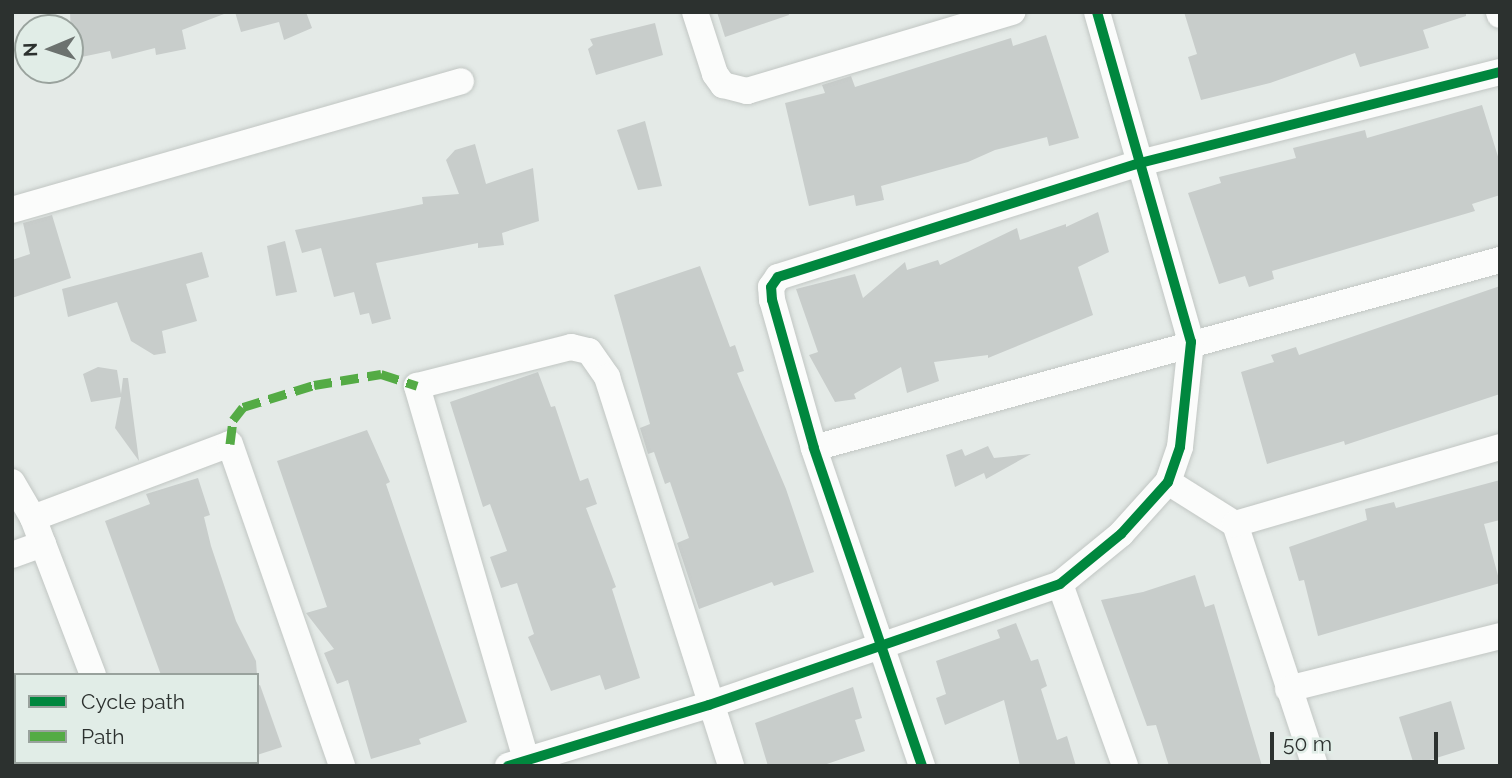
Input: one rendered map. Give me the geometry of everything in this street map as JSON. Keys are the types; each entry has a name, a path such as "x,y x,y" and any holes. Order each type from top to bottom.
{"street":[{"path":"695,12 715,74 723,85 747,91 1012,12"},
{"path":"731,766 709,705 599,362 589,351 571,347 417,386 521,764 709,705 1060,584 1121,534 1168,482 1181,447 1191,342 1097,12"},
{"path":"922,766 878,648 814,448 772,300 771,286 778,277 1140,163 1500,72"},
{"path":"12,210 461,81"},
{"path":"814,448 1191,342 1500,260"},
{"path":"33,518 230,444 342,766"},
{"path":"1235,524 1500,447"},
{"path":"12,482 33,518 92,673"},
{"path":"1168,482 1235,524 1315,766"},
{"path":"12,555 43,544"},
{"path":"1060,584 1125,766"},
{"path":"1288,689 1500,636"}],"building":[{"path":"70,12 224,14 182,30 186,49 156,55 155,48 112,59 110,51 84,56 84,14"},
{"path":"235,12 306,12 312,28 284,40 279,22 241,32"},
{"path":"717,12 788,12 789,15 725,37"},
{"path":"1184,12 1466,12 1466,16 1423,30 1429,48 1360,67 1355,53 1270,83 1201,100 1188,57 1197,54"},
{"path":"655,23 663,55 596,75 588,49 593,45 590,39"},
{"path":"1046,35 1079,138 1049,146 1047,137 995,150 968,162 881,186 884,200 856,206 854,195 809,206 785,103 825,93 822,85 851,76 855,87 1011,38 1013,46"},
{"path":"1482,105 1500,163 1500,195 1472,204 1475,211 1272,271 1274,279 1249,287 1245,276 1219,284 1188,193 1221,183 1219,177 1296,158 1293,148 1365,130 1367,138"},
{"path":"645,121 662,186 638,190 617,130"},
{"path":"475,144 486,184 533,168 539,221 502,233 504,245 478,248 478,243 376,263 391,319 372,324 369,313 360,315 354,292 334,297 321,248 302,253 295,230 423,204 422,197 459,194 446,160 455,150"},
{"path":"1098,212 1109,252 1078,267 1093,315 988,358 988,355 934,362 939,381 907,393 901,367 854,394 856,399 835,402 809,355 818,352 796,289 855,274 863,298 905,262 907,270 938,260 940,265 1017,228 1020,240 1066,224 1066,227"},
{"path":"52,215 71,278 12,298 12,260 30,254 23,223"},
{"path":"285,241 297,292 276,296 267,246"},
{"path":"202,252 209,277 186,284 197,321 162,331 166,353 154,355 131,341 117,302 68,317 62,289"},
{"path":"700,266 730,347 735,345 744,371 737,373 786,489 814,572 774,586 772,582 699,609 677,543 689,538 670,482 665,484 654,452 648,454 640,428 650,424 614,295"},
{"path":"1500,286 1500,394 1345,445 1344,441 1267,464 1241,372 1274,362 1271,355 1296,347 1299,355"},
{"path":"98,367 117,370 121,394 123,378 128,378 139,461 115,428 121,397 91,402 83,374"},
{"path":"538,372 551,407 555,406 580,481 588,478 597,504 586,508 616,587 612,589 640,678 605,690 600,675 551,691 528,637 534,634 517,583 501,588 490,557 507,551 490,504 483,507 450,402"},
{"path":"367,430 390,482 386,484 467,722 419,739 421,744 371,759 348,680 337,684 324,653 334,649 306,613 327,607 277,461"},
{"path":"988,446 994,458 1031,454 986,479 984,473 955,487 946,455 962,449 965,456"},
{"path":"198,478 210,515 204,517 211,546 236,621 256,661 257,673 160,673 105,521 150,504 146,494"},
{"path":"1500,480 1500,520 1484,524 1500,583 1318,636 1304,580 1299,581 1289,547 1367,520 1365,509 1394,502 1396,508"},
{"path":"1195,575 1205,607 1214,604 1262,766 1169,766 1156,725 1147,726 1101,600 1143,592"},
{"path":"1016,623 1031,661 1038,659 1047,686 1041,689 1057,740 1067,736 1076,766 1020,766 1004,700 945,725 936,698 946,694 936,661 1000,638 997,630"},
{"path":"259,685 282,747 259,754"},
{"path":"853,687 862,718 855,720 865,751 821,766 768,766 755,723"},
{"path":"1451,701 1465,749 1414,765 1399,717"}],"marked path":[{"path":"230,444 233,420 243,407 314,385 381,374 417,386"}],"cycle path":[{"path":"508,766 709,705 1060,584 1121,534 1168,482 1180,447 1191,342 1097,12"},
{"path":"922,766 814,448 772,300 771,287 778,277 1140,163 1500,72"}]}
